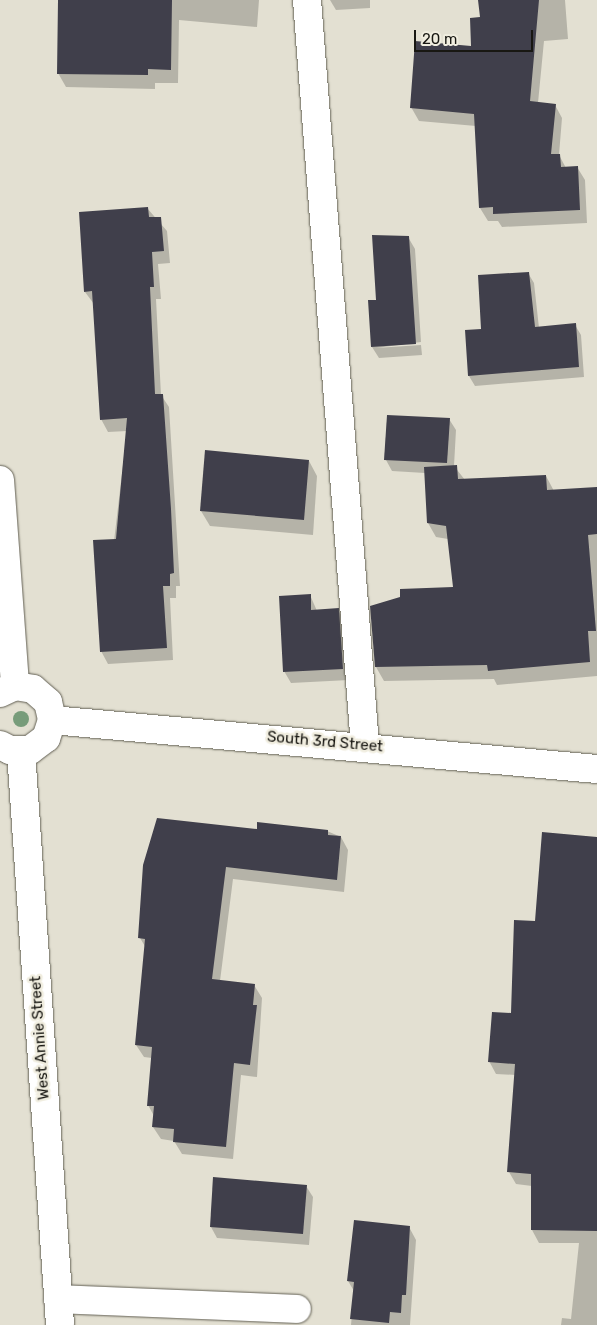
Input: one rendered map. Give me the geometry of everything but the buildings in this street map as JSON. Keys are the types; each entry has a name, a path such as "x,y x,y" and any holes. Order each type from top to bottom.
{"street":[{"path":"307,0 365,745"},
{"path":"0,480 7,689 42,694 52,720 46,738 10,748"},
{"name":"South 3rd Street","path":"52,720 365,745 597,769"},
{"name":"West Annie Street","path":"10,748 59,1312"},
{"path":"59,1312 297,1310"}]}
